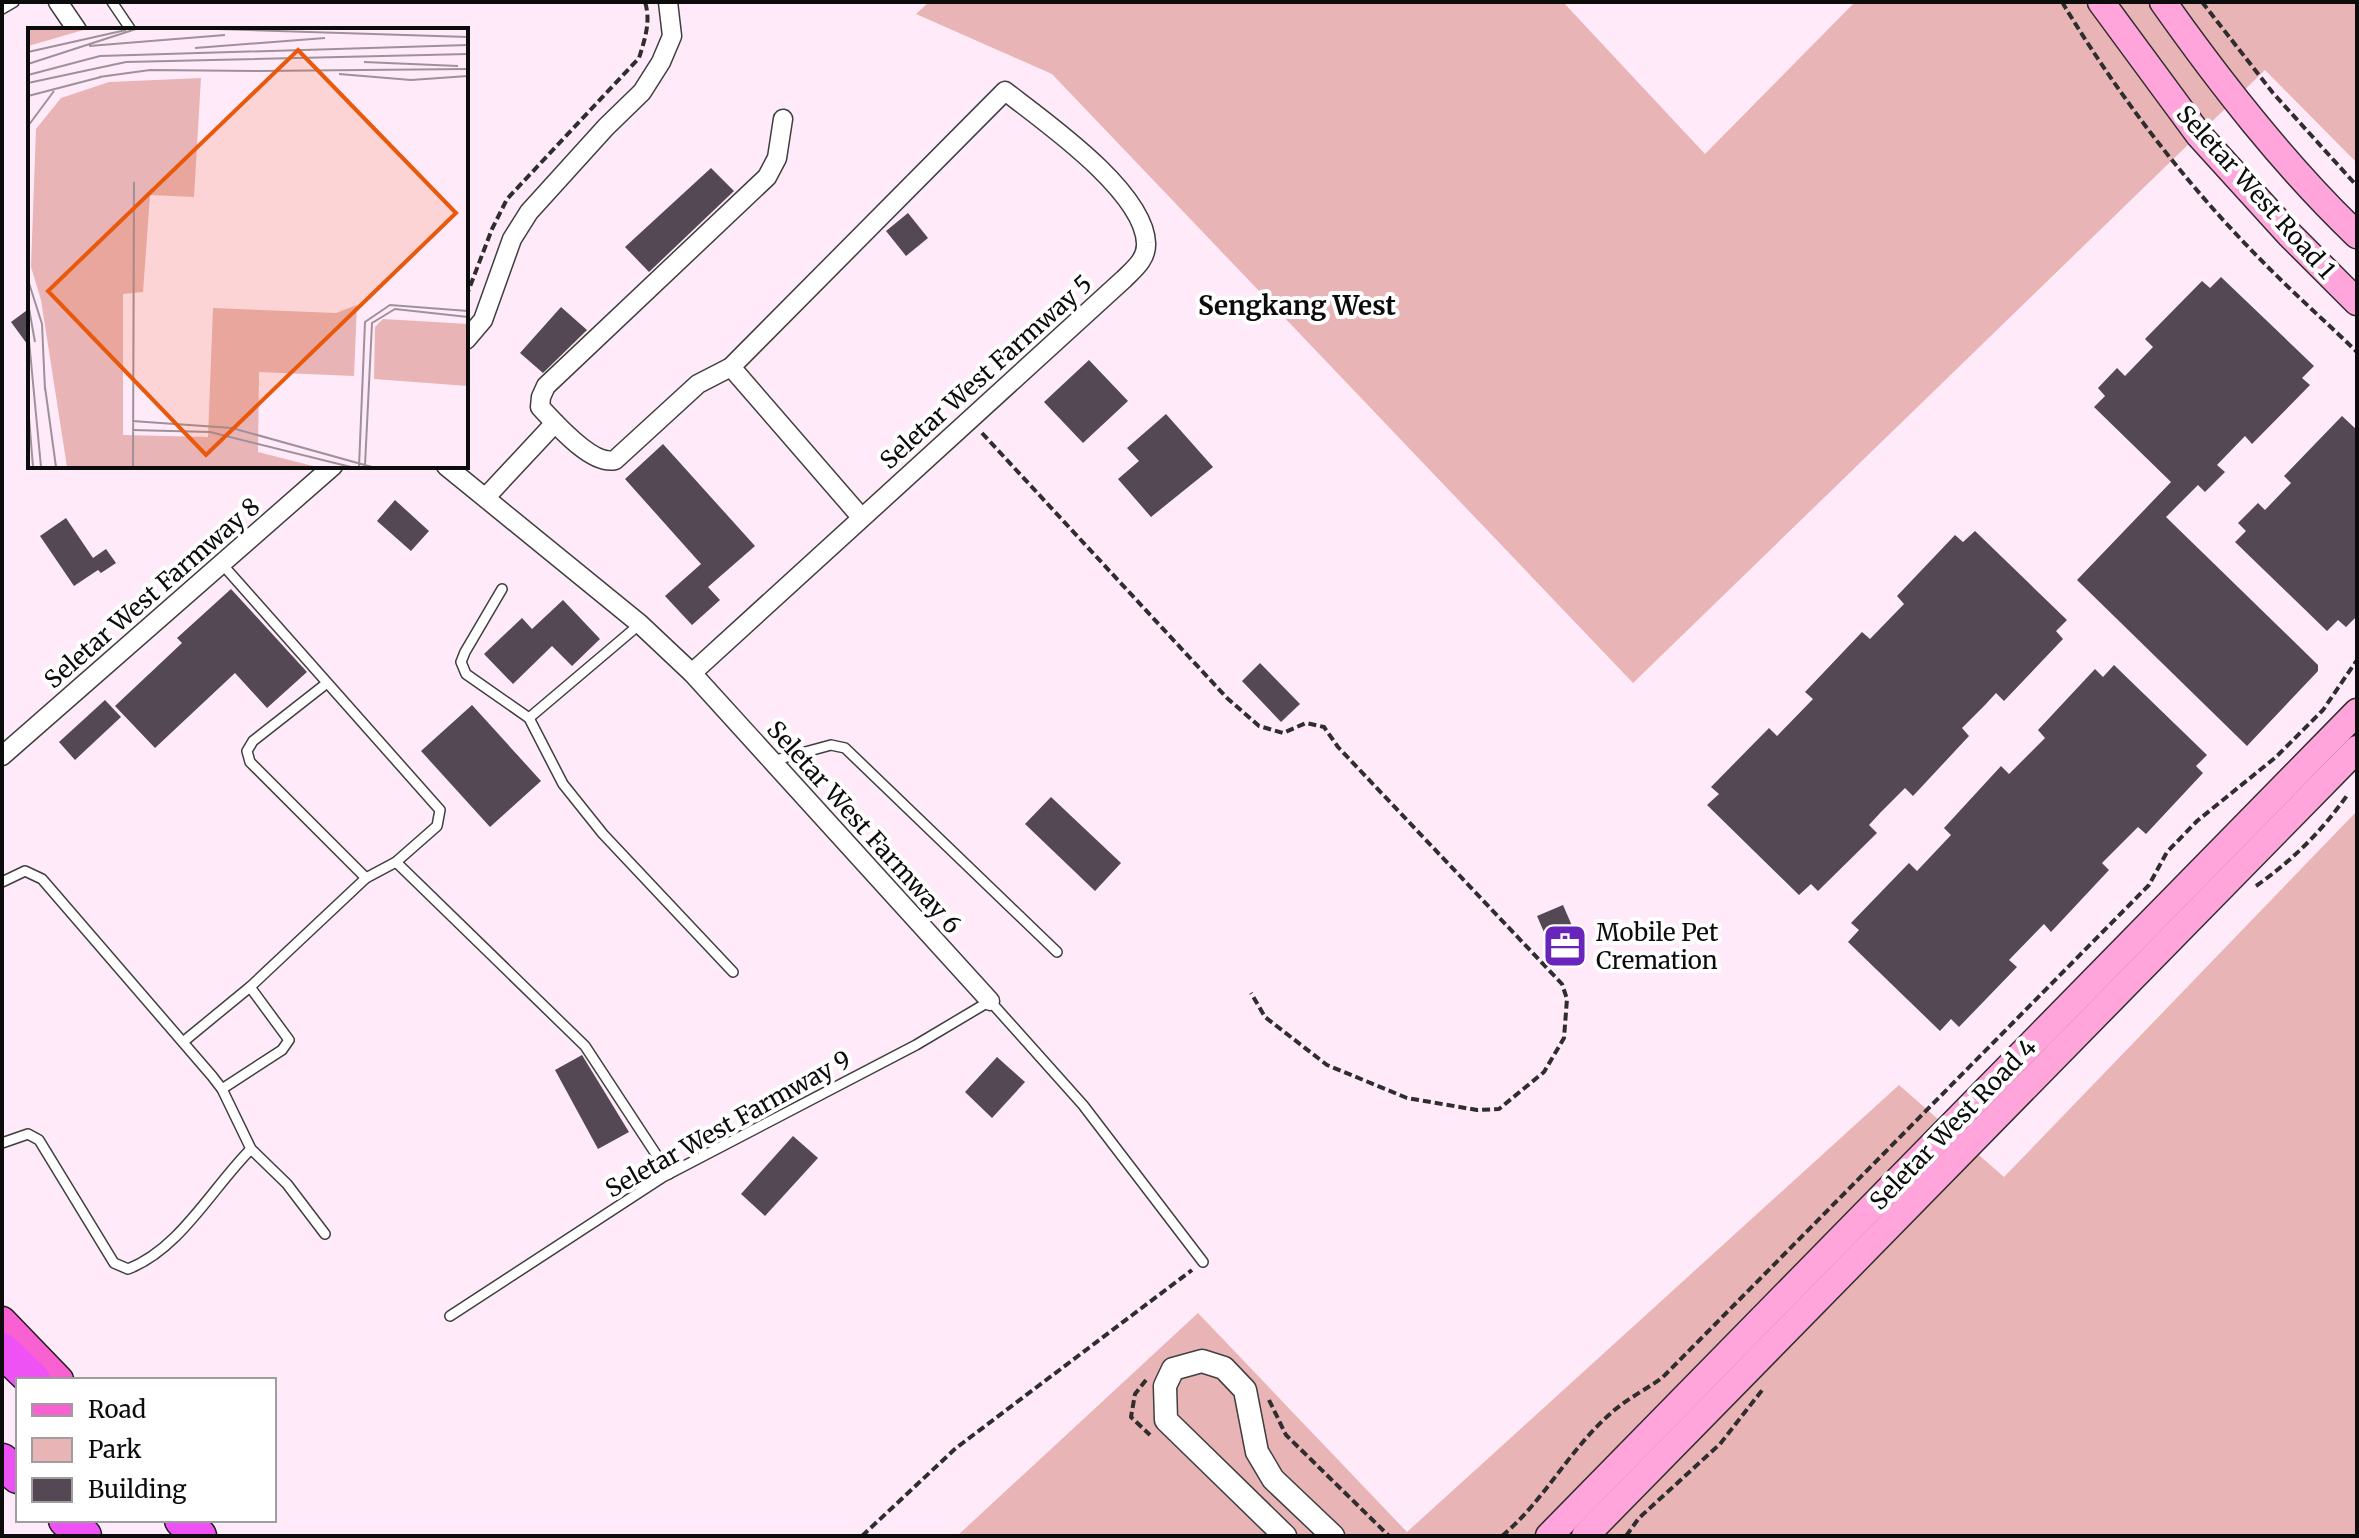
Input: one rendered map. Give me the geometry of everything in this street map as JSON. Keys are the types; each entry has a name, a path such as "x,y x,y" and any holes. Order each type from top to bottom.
{"highway":[{"path":"2,1350 31,1378"},
{"path":"68,1522 84,1536"},
{"path":"184,1522 199,1536"}],"main road":[{"name":"Seletar West Road 1","path":"2101,2 2199,135 2289,234 2357,302"},
{"name":"Seletar West Road 1","path":"2163,2 2227,89 2319,199 2357,235"},
{"name":"Seletar West Road 4","path":"1549,1536 2357,712"},
{"name":"Seletar West Road 4","path":"1585,1536 2357,749"},
{"path":"2,1321 57,1378"}],"street":[{"path":"58,2 76,28"},
{"path":"468,338 483,320 512,239 529,212 595,138 642,92 661,62 672,36 668,2"},
{"name":"Seletar West Farmway 5","path":"692,673 1142,261 1146,245 1134,208 1077,148 1005,91 731,367"},
{"path":"783,119 777,158 767,177 546,386 540,407 597,459 606,462 615,460 698,384 731,367 861,517"},
{"path":"486,497 555,423"},
{"name":"Seletar West Farmway 8","path":"2,756 331,468"},
{"name":"Seletar West Farmway 6","path":"449,468 640,624 692,673 990,1001"},
{"path":"1285,1536 1166,1420 1165,1386 1173,1369 1202,1361 1224,1368 1245,1390 1257,1452 1273,1479 1333,1536"}],"lane":[{"path":"2,9 14,2"},
{"path":"112,2 130,28"},
{"path":"183,1042 250,987 366,878 396,862 437,826 440,810 222,564"},
{"path":"502,589 461,662 466,674 529,718 563,784 603,834 733,972"},
{"path":"529,718 640,624"},
{"path":"327,683 253,741 247,751 250,762 366,878"},
{"path":"772,761 831,745 845,748 1057,952"},
{"path":"396,862 585,1046 669,1174"},
{"path":"2,882 25,871 42,879 222,1089 251,1149 287,1184 325,1234"},
{"path":"222,1089 282,1050 289,1040 250,987"},
{"name":"Seletar West Farmway 9","path":"450,1316 669,1174 916,1045 990,1001"},
{"name":"Seletar West Farmway 6","path":"990,1001 1083,1105 1203,1262"},
{"path":"2,1143 28,1134 39,1140 114,1263 128,1269 144,1263 183,1227 251,1149"}],"path":[{"path":"2062,2 2083,37 2159,144 2259,258 2357,352"},
{"path":"2202,2 2273,93 2357,186"},
{"path":"970,420 1227,698 1259,726 1283,733 1306,723 1324,727 1349,759 1562,984 1567,999 1564,1038 1544,1072 1499,1109 1477,1110 1407,1098 1327,1065 1265,1017 1251,993"},
{"path":"1502,1536 1524,1518 1561,1468 1610,1413 1662,1378 2149,885 2167,852 2177,841 2276,757 2323,710 2357,660"},
{"path":"862,1536 956,1448 1203,1262"},
{"path":"1153,1370 1135,1394 1131,1417 1154,1438"},
{"path":"1269,1398 1286,1435 1389,1536"}],"green space":[{"path":"929,2 1563,2 1705,154 1855,2 2357,2 2357,163 2265,70 1633,683 1052,74 916,14"},
{"path":"2357,811 2357,1536 957,1536 1198,1313 1407,1532 1899,1085 2004,1177"}],"building":[{"path":"711,168 734,191 649,272 625,247"},
{"path":"908,213 928,238 906,256 886,231"},
{"path":"2221,277 2314,366 2302,378 2310,385 2252,444 2245,436 2217,465 2225,472 2205,492 2198,485 2166,517 2318,665 2318,671 2247,746 2077,580 2171,482 2094,407 2105,396 2098,388 2117,368 2125,376 2153,347 2145,339 2202,281 2210,288"},
{"path":"561,307 587,330 543,373 520,353"},
{"path":"28,309 28,345 11,322"},
{"path":"1089,360 1128,401 1083,443 1044,402"},
{"path":"1166,414 1213,467 1151,517 1118,479 1139,461 1127,448"},
{"path":"2342,416 2357,430 2357,616 2346,627 2338,620 2327,631 2235,542 2246,531 2238,523 2258,503 2265,510 2291,483 2284,476"},
{"path":"663,444 755,546 708,587 720,600 692,625 665,596 701,564 625,479"},
{"path":"395,500 429,531 411,551 377,521"},
{"path":"66,518 93,558 106,549 116,563 101,573 98,570 74,586 40,536"},
{"path":"1975,531 2067,620 2056,631 2063,639 2004,701 1996,693 1962,728 1969,736 1913,796 1905,788 1880,813 1869,825 1877,833 1818,891 1811,884 1799,895 1707,805 1719,794 1711,787 1769,728 1777,736 1813,699 1805,692 1862,632 1870,639 1904,604 1897,596 1955,535 1963,542"},
{"path":"231,589 307,672 267,708 235,673 155,748 115,706 182,643 177,638"},
{"path":"563,600 600,639 572,666 552,646 513,684 484,654 522,618 532,629"},
{"path":"1260,663 1300,704 1281,722 1242,681"},
{"path":"2114,665 2207,755 2196,766 2203,773 2146,834 2138,827 2102,863 2109,870 2051,932 2044,924 2009,960 2017,967 1959,1027 1951,1019 1940,1031 1848,942 1859,930 1851,923 1909,863 1917,871 1951,835 1944,828 2001,766 2009,774 2045,738 2038,730 2095,669 2103,677"},
{"path":"105,700 121,717 75,760 59,742"},
{"path":"472,705 541,781 490,827 421,751"},
{"path":"1051,797 1121,863 1095,891 1025,824"},
{"path":"1563,905 1582,949 1556,960 1537,916"},
{"path":"582,1055 629,1132 598,1149 555,1070"},
{"path":"997,1057 1025,1082 992,1118 965,1092"},
{"path":"793,1136 818,1158 765,1216 741,1194"}],"place":[{"name":"Mobile Pet Cremation","path":"1565,946"}],"district":[{"name":"Sengkang West","path":"1297,305"}]}
